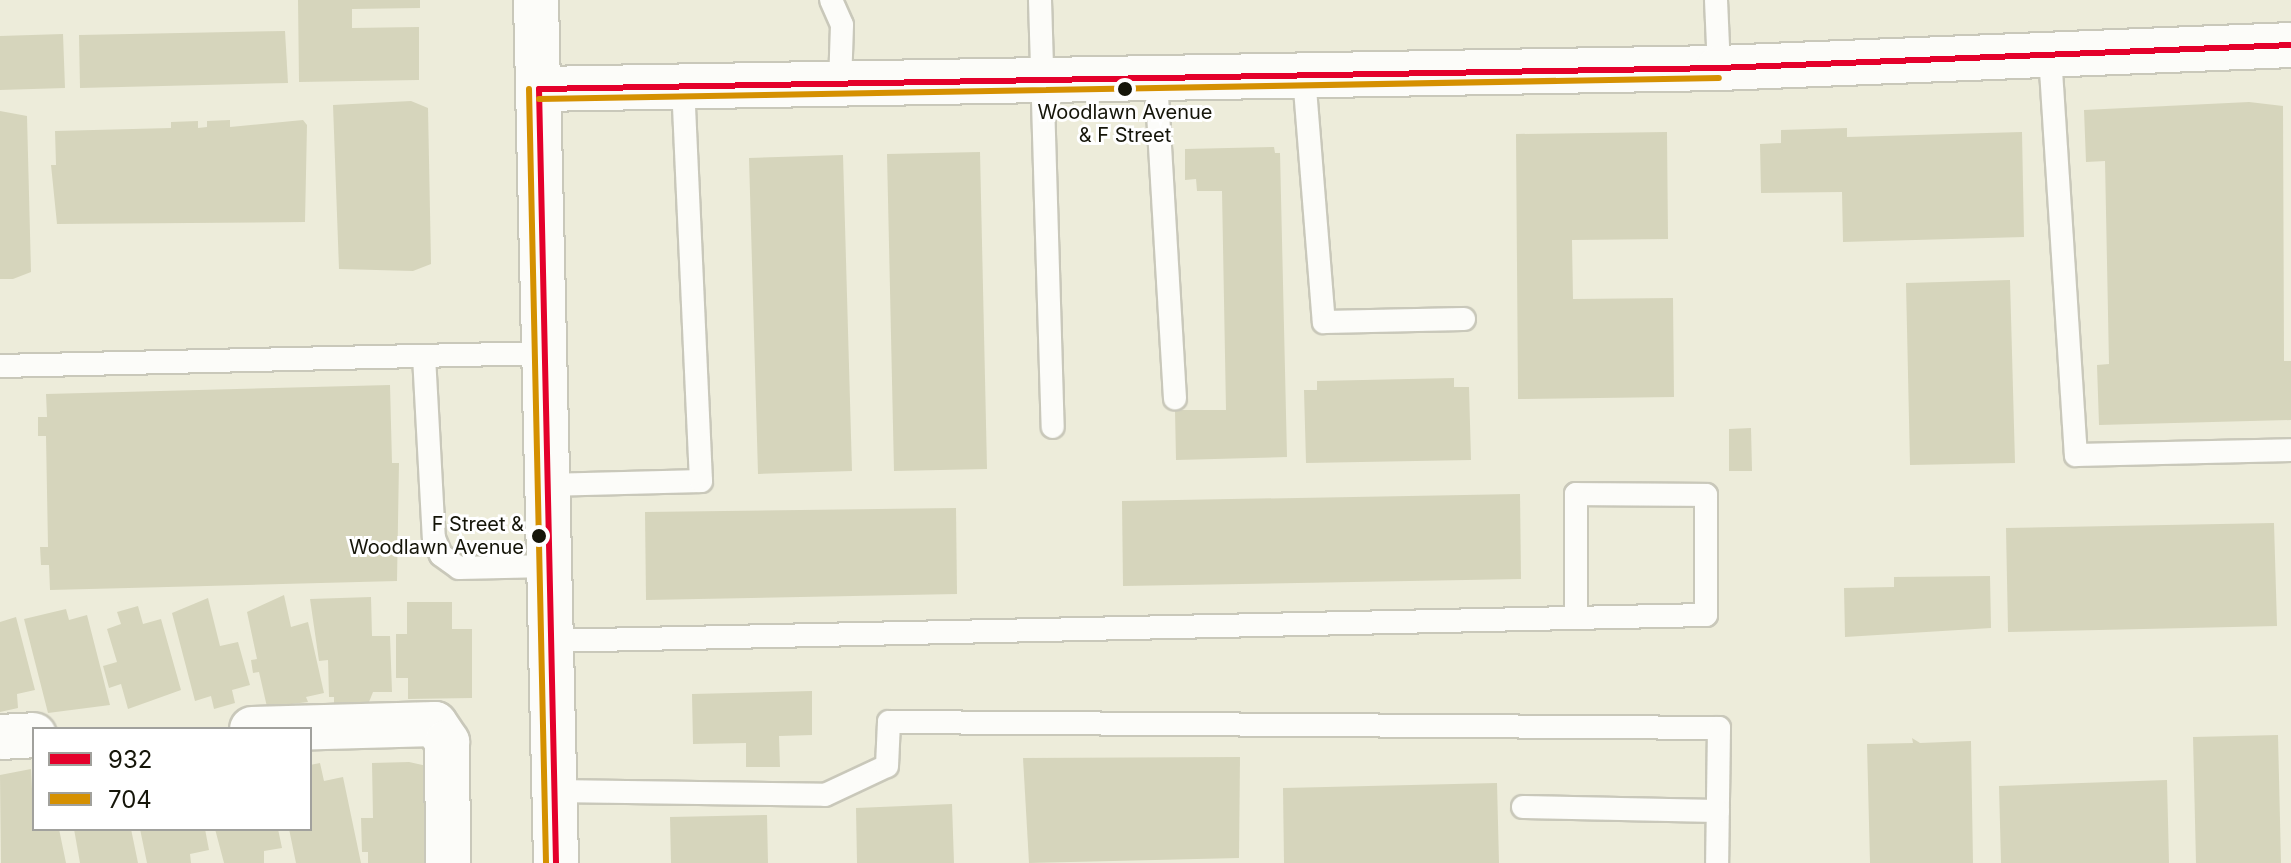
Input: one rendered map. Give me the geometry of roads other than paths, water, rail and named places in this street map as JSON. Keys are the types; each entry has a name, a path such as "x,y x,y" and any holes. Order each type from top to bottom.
{"street":[{"path":"536,0 556,863"},
{"path":"539,89 1719,68 2291,45"},
{"path":"312,727 435,724 447,742 448,863"},
{"path":"0,737 32,735"}],"lane":[{"path":"831,0 842,25 840,85"},
{"path":"1040,0 1039,81 1053,427"},
{"path":"1716,0 1719,68"},
{"path":"2050,55 2076,455 2291,450"},
{"path":"1304,76 1324,322 1464,319"},
{"path":"1156,79 1175,398"},
{"path":"547,485 701,481 683,88"},
{"path":"0,366 545,353"},
{"path":"424,356 434,538 441,555 459,568 549,566"},
{"path":"551,641 1706,615 1706,495 1576,494 1576,617"},
{"path":"554,791 825,795 887,766 889,722 1719,728 1717,863"},
{"path":"1523,807 1718,811"}],"place":[{"name":"Woodlawn Avenue & F Street","path":"1125,89"},
{"name":"F Street & Woodlawn Avenue","path":"539,536"}]}
